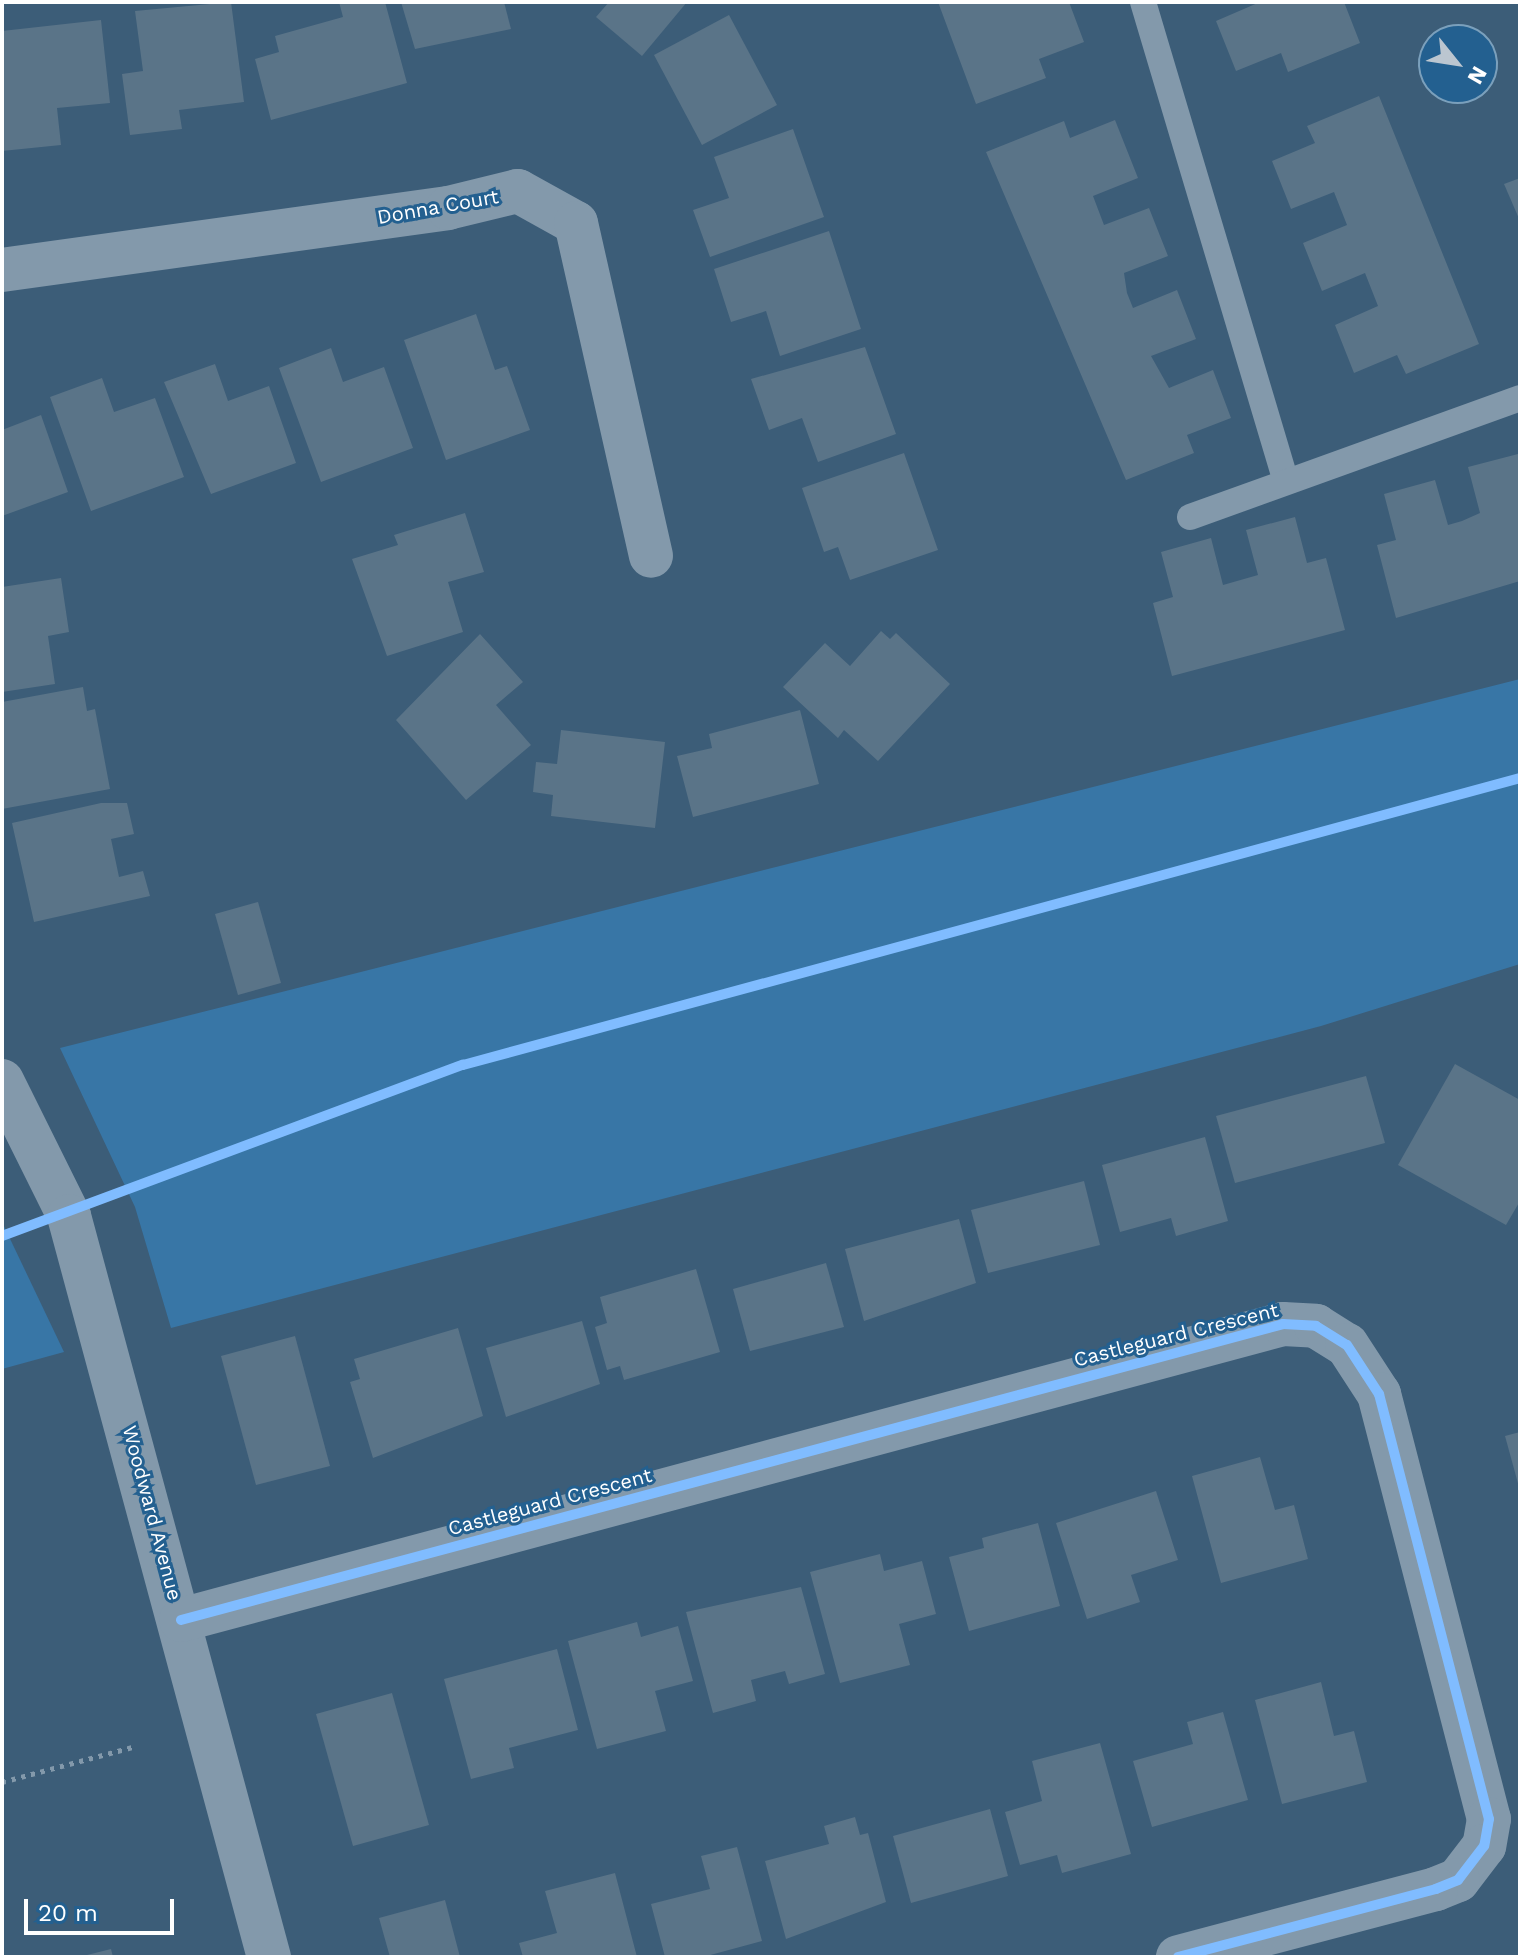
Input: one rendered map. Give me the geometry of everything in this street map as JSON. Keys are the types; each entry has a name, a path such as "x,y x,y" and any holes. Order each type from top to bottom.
{"street":[{"name":"Donna Court","path":"2,270 448,208 518,191 576,223 651,556"},
{"name":"Woodward Avenue","path":"2,1081 69,1216 181,1620 269,1957"},
{"name":"Castleguard Crescent","path":"181,1620 1283,1324 1316,1326 1347,1345 1379,1394 1489,1819 1484,1846 1458,1880 1436,1889 1178,1957"}],"lane":[{"path":"1143,2 1285,479"},
{"path":"1190,517 1285,479 1520,398"}],"path":[{"path":"2,1782 136,1746"}],"shaded area":[{"path":"1520,679 1520,964 1321,1026 171,1328 135,1207 60,1048"},
{"path":"2,1222 64,1352 2,1369"}],"building":[{"path":"231,2 244,102 179,110 182,129 130,135 122,74 143,71 135,11"},
{"path":"339,2 385,2 407,83 271,120 255,59 279,52 275,36 343,17"},
{"path":"401,2 504,2 511,29 415,49"},
{"path":"609,2 687,2 642,56 596,17"},
{"path":"938,2 1069,2 1084,42 1039,59 1046,78 976,104"},
{"path":"1260,2 1344,2 1360,43 1288,72 1281,53 1236,71 1216,21"},
{"path":"729,15 777,105 702,145 654,55"},
{"path":"101,20 110,103 57,108 61,145 2,151 2,31"},
{"path":"1379,96 1479,344 1406,374 1397,355 1354,373 1335,325 1378,306 1365,273 1322,291 1303,243 1347,225 1334,192 1291,209 1272,161 1315,143 1307,126"},
{"path":"1115,120 1138,178 1093,196 1104,225 1149,208 1168,256 1124,273 1127,293 1133,308 1177,290 1196,339 1151,356 1169,388 1213,370 1231,418 1187,435 1194,453 1126,480 986,152 1064,121 1070,138"},
{"path":"793,129 824,217 710,257 693,210 729,198 714,157"},
{"path":"1520,178 1520,221 1504,184"},
{"path":"829,231 861,329 780,356 766,311 731,322 714,269"},
{"path":"476,314 495,370 507,366 530,430 446,460 404,340"},
{"path":"865,347 896,434 818,462 802,418 769,430 751,379"},
{"path":"331,348 343,382 384,367 413,448 321,482 279,368"},
{"path":"215,364 228,401 269,386 296,463 211,494 164,382"},
{"path":"102,378 114,412 155,398 184,477 91,511 50,397"},
{"path":"41,415 68,492 2,516 2,430"},
{"path":"904,453 938,550 850,580 838,547 824,552 802,488"},
{"path":"1518,454 1520,581 1396,618 1377,545 1396,540 1384,494 1435,480 1448,525 1462,521 1480,513 1468,467"},
{"path":"465,513 484,572 448,582 463,632 387,656 352,559 398,545 394,535"},
{"path":"1295,517 1307,563 1326,558 1345,630 1172,676 1153,603 1173,597 1161,552 1211,538 1223,585 1258,575 1246,530"},
{"path":"61,578 69,632 48,636 55,684 2,692 2,587"},
{"path":"881,631 890,639 896,633 950,684 878,761 844,730 838,738 783,687 825,643 850,666"},
{"path":"480,634 523,682 496,705 531,745 466,800 396,720"},
{"path":"83,687 87,711 95,709 110,789 2,809 2,702"},
{"path":"800,710 819,784 693,817 677,756 712,748 709,734"},
{"path":"561,730 665,742 655,828 551,816 553,795 533,792 536,762 557,764"},
{"path":"101,803 127,803 134,834 111,839 119,877 143,871 150,896 34,922 12,823"},
{"path":"258,902 281,983 238,995 215,914"},
{"path":"1455,1064 1520,1100 1520,1201 1506,1225 1398,1165"},
{"path":"1366,1076 1385,1143 1235,1183 1216,1116"},
{"path":"1205,1137 1228,1221 1176,1236 1171,1218 1120,1232 1102,1165"},
{"path":"1084,1181 1100,1245 988,1273 971,1210"},
{"path":"959,1219 976,1283 864,1321 845,1249"},
{"path":"826,1263 844,1327 750,1351 733,1289"},
{"path":"696,1269 720,1352 624,1380 620,1366 607,1370 595,1327 607,1323 600,1297"},
{"path":"582,1321 600,1384 506,1417 486,1348"},
{"path":"458,1328 483,1416 373,1458 350,1382 360,1379 354,1359"},
{"path":"295,1336 330,1466 256,1485 221,1356"},
{"path":"1520,1432 1520,1487 1519,1487 1505,1436"},
{"path":"1260,1457 1275,1510 1294,1505 1308,1559 1221,1583 1192,1476"},
{"path":"1156,1491 1178,1560 1131,1575 1140,1602 1087,1619 1056,1523"},
{"path":"1038,1523 1060,1606 969,1631 949,1557 984,1548 982,1538"},
{"path":"880,1554 884,1571 922,1561 936,1614 899,1624 910,1665 840,1683 810,1572"},
{"path":"801,1587 825,1674 789,1684 785,1671 751,1680 756,1701 713,1713 686,1612"},
{"path":"637,1622 641,1637 678,1626 693,1681 655,1691 666,1731 597,1749 568,1641"},
{"path":"557,1649 578,1730 509,1748 514,1768 471,1779 444,1679"},
{"path":"1321,1682 1334,1736 1354,1731 1367,1782 1282,1804 1255,1700"},
{"path":"392,1693 429,1825 353,1846 316,1714"},
{"path":"1223,1712 1248,1800 1152,1827 1133,1761 1193,1744 1187,1722"},
{"path":"1100,1743 1131,1854 1062,1873 1057,1855 1020,1865 1005,1812 1042,1801 1032,1761"},
{"path":"990,1809 1008,1876 911,1903 893,1836"},
{"path":"855,1817 860,1835 868,1833 886,1902 786,1939 765,1861 829,1844 824,1826"},
{"path":"737,1847 762,1941 703,1957 665,1957 651,1904 710,1889 701,1856"},
{"path":"615,1873 637,1957 523,1957 519,1943 557,1933 545,1891"},
{"path":"445,1900 460,1957 390,1957 379,1918"},
{"path":"111,1949 113,1957 83,1957 83,1956"}],"cycle path":[{"path":"2,1236 463,1065 1520,778"},
{"path":"181,1620 1283,1324 1316,1326 1347,1345 1379,1394 1489,1819 1484,1846 1458,1880 1436,1889 1178,1957"}]}
